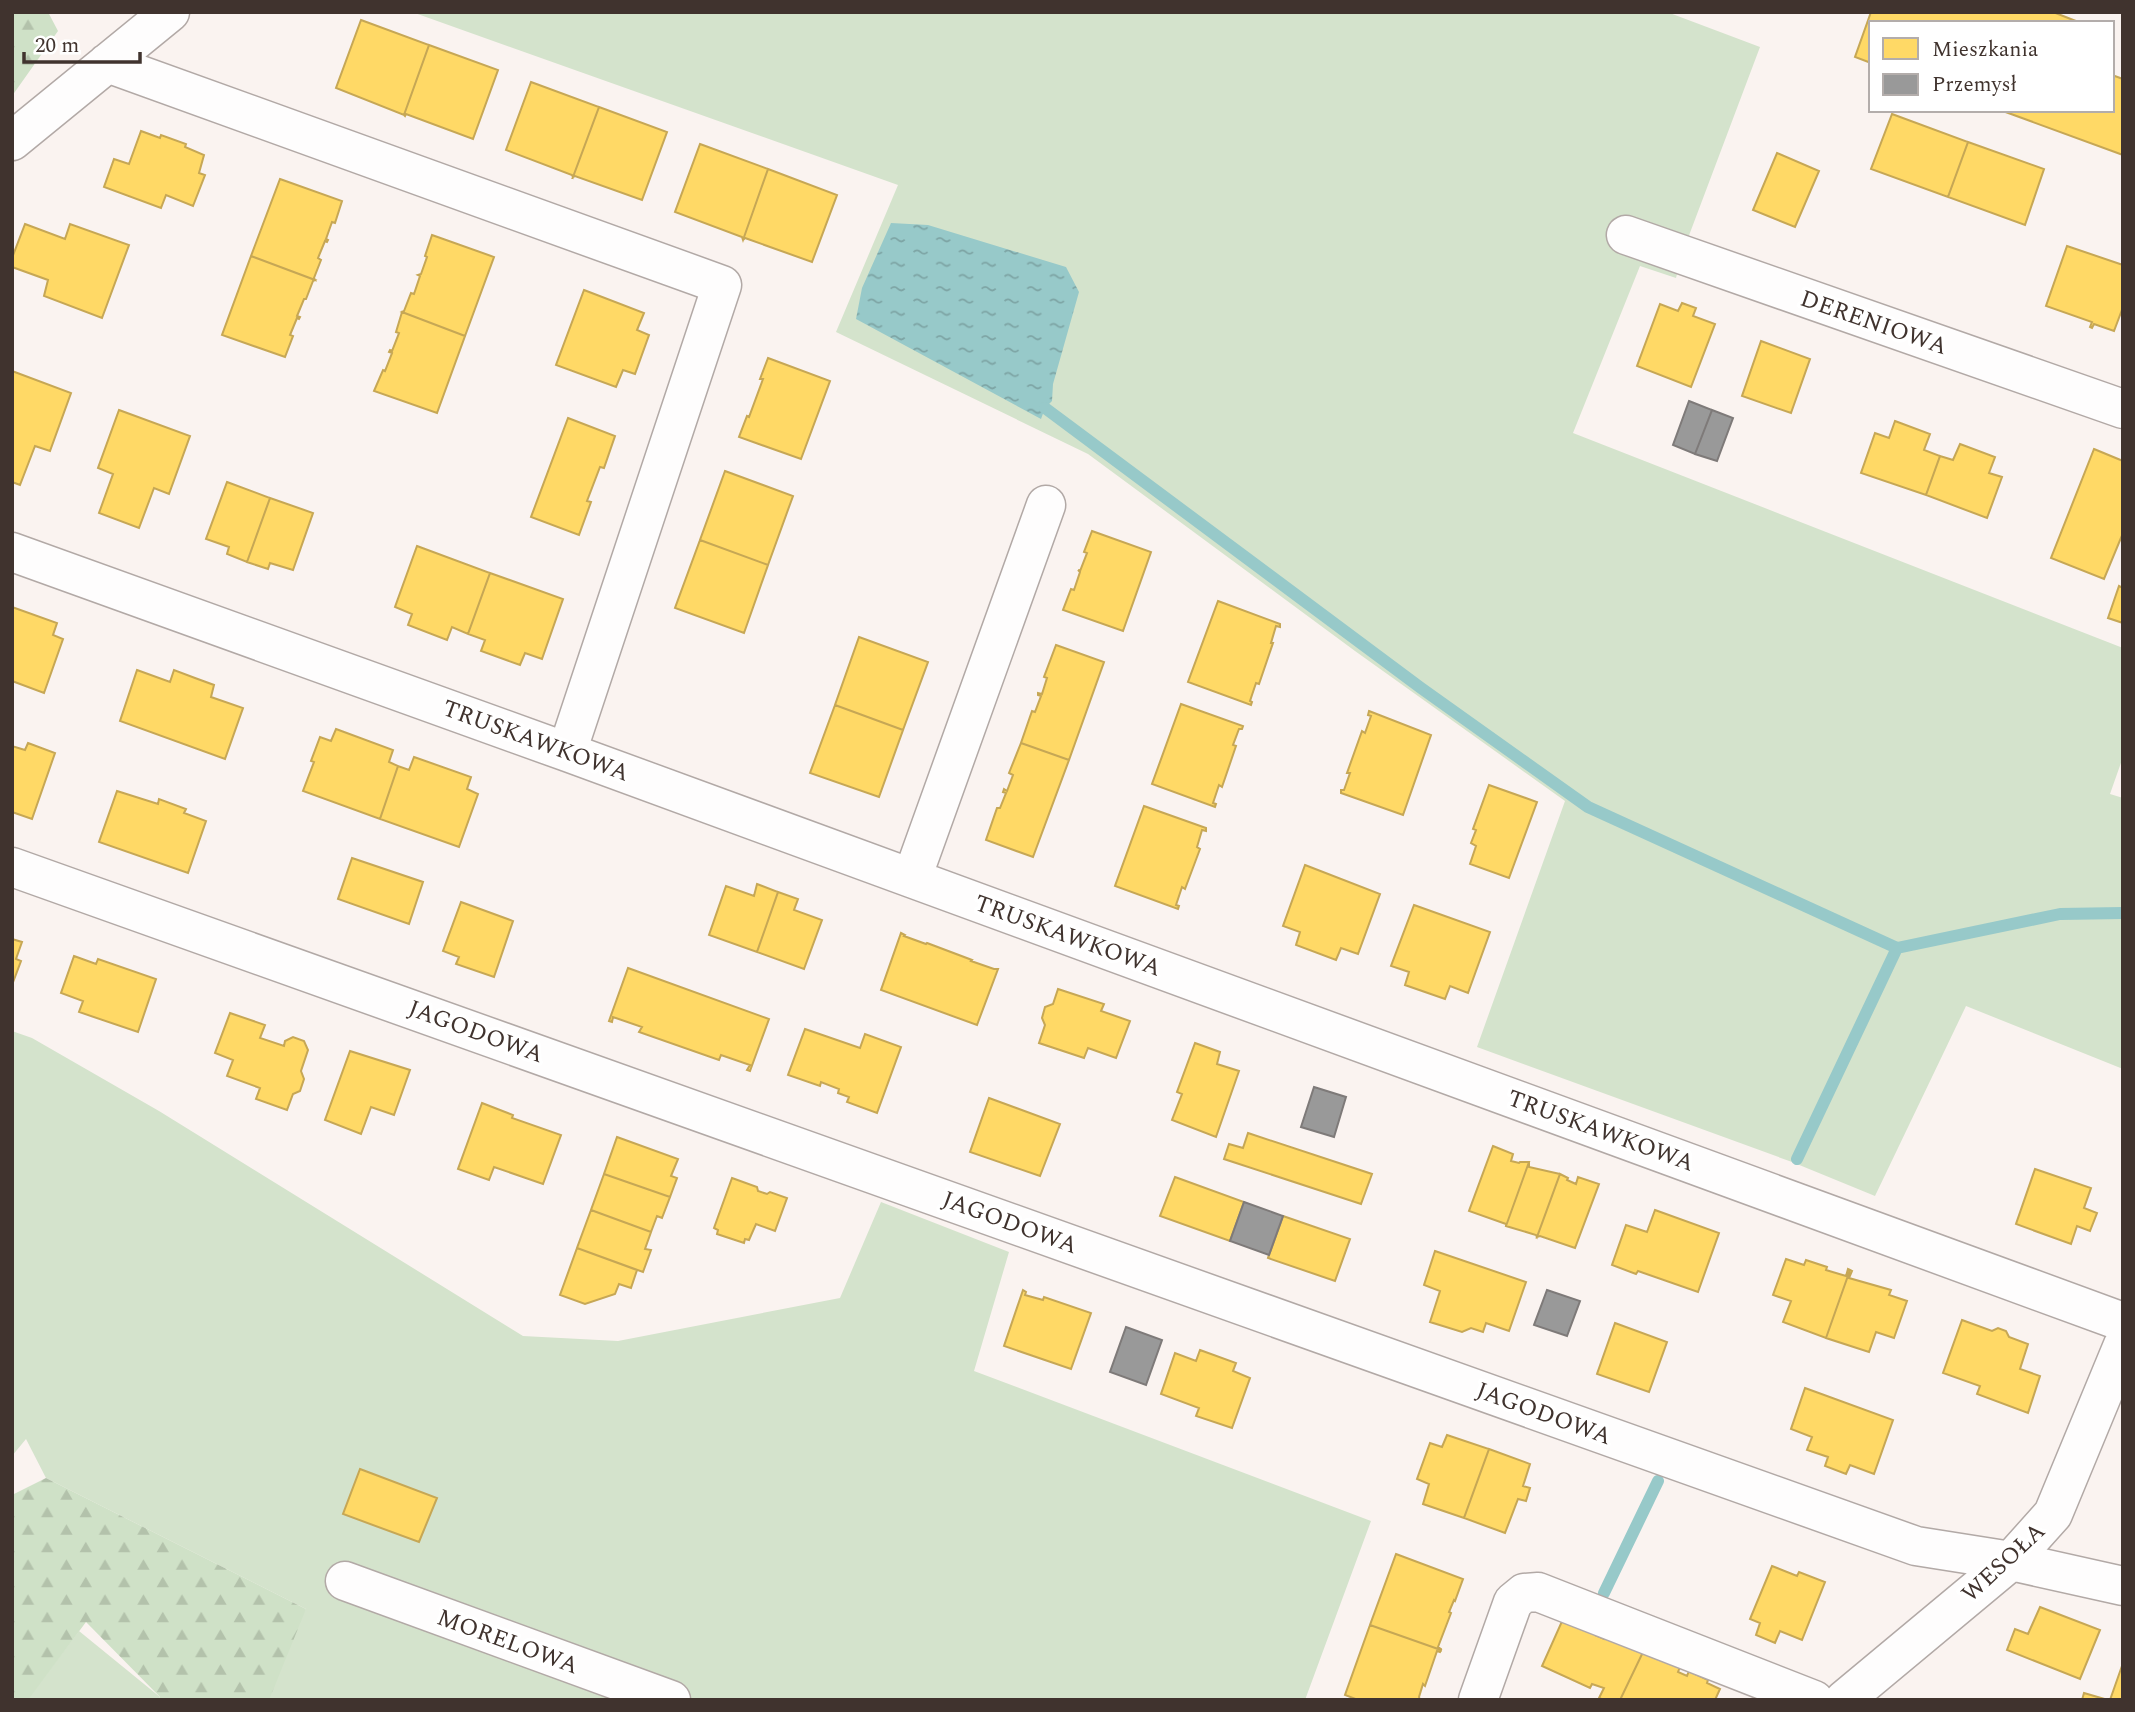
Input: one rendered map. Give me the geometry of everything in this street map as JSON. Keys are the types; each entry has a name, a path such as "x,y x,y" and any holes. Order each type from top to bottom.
{"street":[{"path":"12,141 170,12"},
{"path":"107,63 722,285 567,752"},
{"name":"DERENIOWA","path":"1626,235 2123,409"},
{"path":"912,878 1046,505"},
{"name":"TRUSKAWKOWA","path":"12,552 567,752 2123,1322"},
{"name":"JAGODOWA","path":"12,867 1916,1546 2011,1561 2123,1586"},
{"name":"WESOŁA","path":"1844,1700 2011,1561 2053,1514 2123,1345"},
{"name":"MORELOWA","path":"345,1581 671,1700"},
{"path":"1478,1700 1513,1602 1524,1593 1538,1592 1814,1700"}],"green space":[{"path":"12,12 48,12 58,31 12,96"},
{"path":"412,12 1667,12 1760,47 1682,254 1676,278 1640,266 1573,433 2123,648 2123,757 2110,794 2123,798 2123,1069 1966,1006 1875,1196 1792,1162 1477,1047 1565,801 1355,651 1088,454 836,332 898,185"},
{"path":"12,1031 32,1038 159,1111 523,1336 618,1341 840,1298 881,1202 1009,1252 974,1371 1371,1521 1305,1700 241,1700 306,1609 46,1478 26,1439 12,1456"},
{"path":"46,1478 306,1609 269,1700 158,1700 160,1697 86,1622 28,1700 12,1700 12,1495"},
{"path":"79,1631 160,1697 158,1700 27,1700"}],"water":[{"path":"891,223 928,225 1066,267 1079,292 1053,384 1052,401 1045,408 1041,419 856,319 862,288"}],"building: Mieszkania":[{"path":"1871,12 2053,12 2076,21 1869,21 1869,62 1855,57"},
{"path":"361,20 429,45 404,115 336,88"},
{"path":"429,45 498,70 473,139 404,115"},
{"path":"2114,76 2123,79 2123,155 2005,112 2114,112"},
{"path":"531,82 599,107 573,177 506,150"},
{"path":"599,107 667,132 642,200 573,177"},
{"path":"1892,114 1968,142 1948,197 1871,169"},
{"path":"141,131 186,144 185,147 204,155 199,173 205,175 193,206 166,195 161,208 104,187 114,159 129,164"},
{"path":"1968,142 2044,169 2025,225 1948,197"},
{"path":"700,144 768,169 743,240 742,237 675,212"},
{"path":"1777,153 1819,171 1795,227 1753,210"},
{"path":"768,169 837,195 812,262 745,238 743,240"},
{"path":"280,179 342,201 335,223 332,222 326,239 328,240 325,241 318,258 321,260 315,280 251,256"},
{"path":"25,224 65,239 70,224 129,245 102,318 44,296 48,280 12,267 12,258"},
{"path":"432,235 494,257 465,336 402,312 411,293 414,294"},
{"path":"2067,246 2123,265 2123,307 2114,331 2094,324 2092,328 2092,322 2046,306"},
{"path":"251,256 315,280 297,316 300,317 297,318 290,335 293,336 285,357 222,335"},
{"path":"584,290 644,313 637,330 649,335 635,374 623,370 616,387 556,365"},
{"path":"1682,303 1696,308 1693,316 1715,324 1691,387 1637,366 1660,304 1678,311"},
{"path":"402,312 465,336 437,413 374,391 392,353 389,352 392,351 399,333 396,332"},
{"path":"1761,341 1810,359 1791,413 1742,396"},
{"path":"768,358 830,381 801,459 739,437 763,379 760,379"},
{"path":"12,371 71,393 50,451 35,446 20,485 12,482"},
{"path":"119,410 190,436 169,494 154,488 139,528 99,513 113,474 98,468"},
{"path":"568,418 615,436 604,468 600,467 587,501 591,502 579,535 531,517"},
{"path":"1895,421 1930,434 1924,450 1940,456 1926,495 1861,473 1875,433 1889,438"},
{"path":"1960,444 1995,457 1989,473 2002,477 1987,518 1926,495 1940,456 1953,460"},
{"path":"2094,449 2123,461 2123,533 2104,579 2051,558"},
{"path":"725,471 793,496 768,565 700,540"},
{"path":"227,482 270,498 247,562 227,554 229,547 206,539"},
{"path":"270,498 313,513 293,570 270,563 268,569 247,562"},
{"path":"1092,531 1151,552 1123,631 1063,610 1071,589 1074,590"},
{"path":"700,540 768,565 744,633 675,608"},
{"path":"417,546 490,573 468,634 452,627 447,640 408,625 412,614 395,607"},
{"path":"490,573 563,599 542,659 525,653 520,665 481,651 485,640 468,634"},
{"path":"2119,586 2123,588 2123,623 2108,618"},
{"path":"1218,601 1280,624 1280,627 1276,626 1273,643 1259,684 1256,683 1251,705 1188,682"},
{"path":"12,607 57,623 53,635 63,639 44,693 12,681"},
{"path":"859,637 928,662 903,730 835,705"},
{"path":"1056,645 1104,662 1069,760 1021,743 1032,711 1035,712 1041,696 1038,693 1042,694 1047,678 1044,677"},
{"path":"137,670 170,682 174,670 214,685 211,697 243,708 225,759 120,721"},
{"path":"1181,704 1243,726 1239,729 1233,745 1236,746 1222,787 1219,785 1213,803 1216,804 1215,807 1152,784"},
{"path":"835,705 903,730 879,797 810,773"},
{"path":"1369,711 1431,735 1403,815 1341,793 1350,773 1347,773 1362,731 1365,733 1371,716 1368,715"},
{"path":"336,729 393,750 389,762 398,766 380,819 303,791 320,737 331,741"},
{"path":"28,743 55,753 32,819 12,812 12,746 25,750"},
{"path":"1021,743 1069,760 1033,857 986,840 997,808 1000,808 1006,793 1003,792 1004,789 1007,791 1013,775 1009,773"},
{"path":"414,757 471,777 467,789 478,794 459,847 380,819 398,766 409,770"},
{"path":"1489,785 1537,802 1509,878 1470,864 1476,846 1471,843 1476,830 1473,829"},
{"path":"117,791 158,804 159,799 186,809 184,813 206,821 188,873 99,842"},
{"path":"1144,806 1206,828 1206,831 1202,830 1197,847 1200,849 1185,889 1182,887 1176,905 1179,906 1178,909 1115,886"},
{"path":"352,858 423,882 409,924 338,899"},
{"path":"1305,865 1380,894 1358,954 1341,948 1336,960 1296,945 1300,932 1283,926"},
{"path":"757,884 778,892 757,952 709,935 726,886 754,896"},
{"path":"778,892 798,899 794,910 822,920 804,969 757,952"},
{"path":"461,902 513,921 494,977 456,964 459,957 443,951"},
{"path":"1414,905 1490,932 1468,993 1450,986 1445,999 1405,985 1409,972 1391,966"},
{"path":"901,933 998,969 977,1025 881,990"},
{"path":"12,939 22,942 16,959 21,961 12,985"},
{"path":"74,956 96,964 98,959 156,979 138,1032 79,1012 83,1001 61,993"},
{"path":"628,968 769,1019 750,1071 747,1070 750,1065 721,1055 719,1060 639,1032 642,1027 613,1017 612,1022 609,1021"},
{"path":"1058,989 1104,1004 1101,1011 1130,1021 1116,1058 1088,1048 1084,1058 1039,1043 1045,1025 1042,1018 1045,1007 1053,1004"},
{"path":"230,1013 265,1025 260,1038 284,1046 285,1041 293,1037 304,1041 308,1050 301,1071 304,1079 300,1091 293,1094 287,1110 256,1099 260,1088 227,1076 233,1060 215,1053"},
{"path":"805,1029 860,1048 865,1034 901,1047 877,1113 847,1102 849,1097 838,1093 839,1089 821,1082 820,1086 788,1075"},
{"path":"1195,1043 1220,1052 1217,1064 1239,1071 1216,1137 1172,1120 1182,1094 1177,1092"},
{"path":"350,1051 410,1070 394,1115 371,1107 361,1134 325,1120"},
{"path":"989,1098 1060,1124 1040,1176 970,1152"},
{"path":"482,1103 513,1115 512,1118 561,1135 543,1184 494,1167 489,1180 458,1169"},
{"path":"1248,1133 1372,1174 1361,1204 1224,1159 1229,1144 1243,1148"},
{"path":"617,1137 678,1159 671,1176 677,1178 670,1197 604,1174"},
{"path":"1493,1146 1513,1154 1511,1161 1529,1162 1506,1226 1469,1211"},
{"path":"1529,1162 1529,1167 1560,1174 1537,1237 1506,1226"},
{"path":"2035,1169 2091,1188 2084,1208 2097,1213 2090,1231 2077,1226 2071,1244 2016,1224"},
{"path":"604,1174 670,1197 662,1218 657,1216 651,1232 591,1210"},
{"path":"1560,1174 1576,1184 1578,1177 1599,1184 1575,1248 1537,1237"},
{"path":"1175,1177 1244,1202 1230,1241 1160,1216"},
{"path":"732,1178 757,1187 758,1191 787,1198 775,1231 756,1224 749,1240 745,1239 744,1243 717,1234 718,1230 714,1228"},
{"path":"591,1210 651,1232 645,1249 651,1250 643,1272 577,1248"},
{"path":"1655,1210 1719,1233 1698,1292 1612,1265 1626,1225 1647,1232"},
{"path":"1283,1216 1350,1239 1335,1281 1268,1258"},
{"path":"577,1248 637,1270 631,1288 619,1284 615,1294 585,1304 560,1295"},
{"path":"1435,1251 1526,1282 1509,1331 1486,1323 1483,1332 1471,1328 1462,1332 1430,1322 1440,1291 1424,1285"},
{"path":"1786,1259 1804,1265 1806,1260 1846,1276 1848,1269 1850,1270 1826,1338 1783,1322 1791,1301 1773,1295"},
{"path":"1850,1270 1852,1271 1849,1278 1891,1290 1889,1295 1907,1301 1894,1338 1876,1332 1869,1352 1826,1338"},
{"path":"1023,1290 1025,1295 1043,1300 1044,1297 1091,1313 1071,1369 1004,1346"},
{"path":"1962,1320 1992,1331 1998,1328 2006,1331 2009,1337 2028,1344 2020,1369 2040,1376 2028,1413 1977,1394 1980,1386 1943,1373"},
{"path":"1615,1323 1667,1342 1649,1392 1597,1374"},
{"path":"1200,1350 1236,1363 1233,1371 1250,1378 1232,1428 1196,1416 1199,1408 1161,1394 1175,1353 1196,1361"},
{"path":"1805,1388 1893,1420 1874,1474 1850,1465 1846,1474 1825,1466 1828,1457 1807,1450 1812,1437 1791,1429"},
{"path":"1447,1435 1489,1449 1464,1518 1423,1504 1429,1484 1417,1479 1430,1443 1442,1447"},
{"path":"1489,1449 1530,1464 1523,1486 1530,1488 1526,1501 1518,1499 1505,1533 1464,1518"},
{"path":"360,1469 437,1498 419,1542 343,1514"},
{"path":"1396,1554 1463,1579 1438,1647 1441,1650 1370,1625"},
{"path":"1772,1566 1797,1576 1799,1572 1825,1582 1802,1640 1780,1631 1775,1643 1756,1635 1760,1623 1750,1619"},
{"path":"2040,1607 2100,1630 2080,1679 2007,1650 2015,1629 2028,1634"},
{"path":"1563,1619 1604,1639 1606,1634 1644,1650 1620,1700 1599,1698 1604,1688 1592,1684 1590,1688 1542,1666"},
{"path":"1370,1625 1441,1650 1437,1651 1425,1686 1423,1684 1420,1700 1358,1700 1345,1695"},
{"path":"1644,1650 1680,1667 1678,1672 1687,1676 1689,1671 1708,1680 1707,1683 1720,1689 1715,1700 1620,1700"},
{"path":"2123,1663 2123,1700 2110,1700"},
{"path":"2084,1693 2108,1700 2082,1700"}],"building: Przemysł":[{"path":"1689,401 1712,410 1695,454 1673,445"},
{"path":"1712,410 1733,418 1717,461 1695,454"},
{"path":"1314,1087 1346,1097 1334,1137 1301,1127"},
{"path":"1244,1202 1283,1216 1269,1255 1230,1241"},
{"path":"1547,1290 1580,1301 1567,1336 1534,1325"},
{"path":"1126,1327 1162,1340 1146,1385 1110,1372"}],"waterway":[{"path":"1045,408 1421,688 1588,807 1897,948 2060,914 2123,913"},
{"path":"1797,1159 1897,948"},
{"path":"1604,1593 1658,1481"}]}
